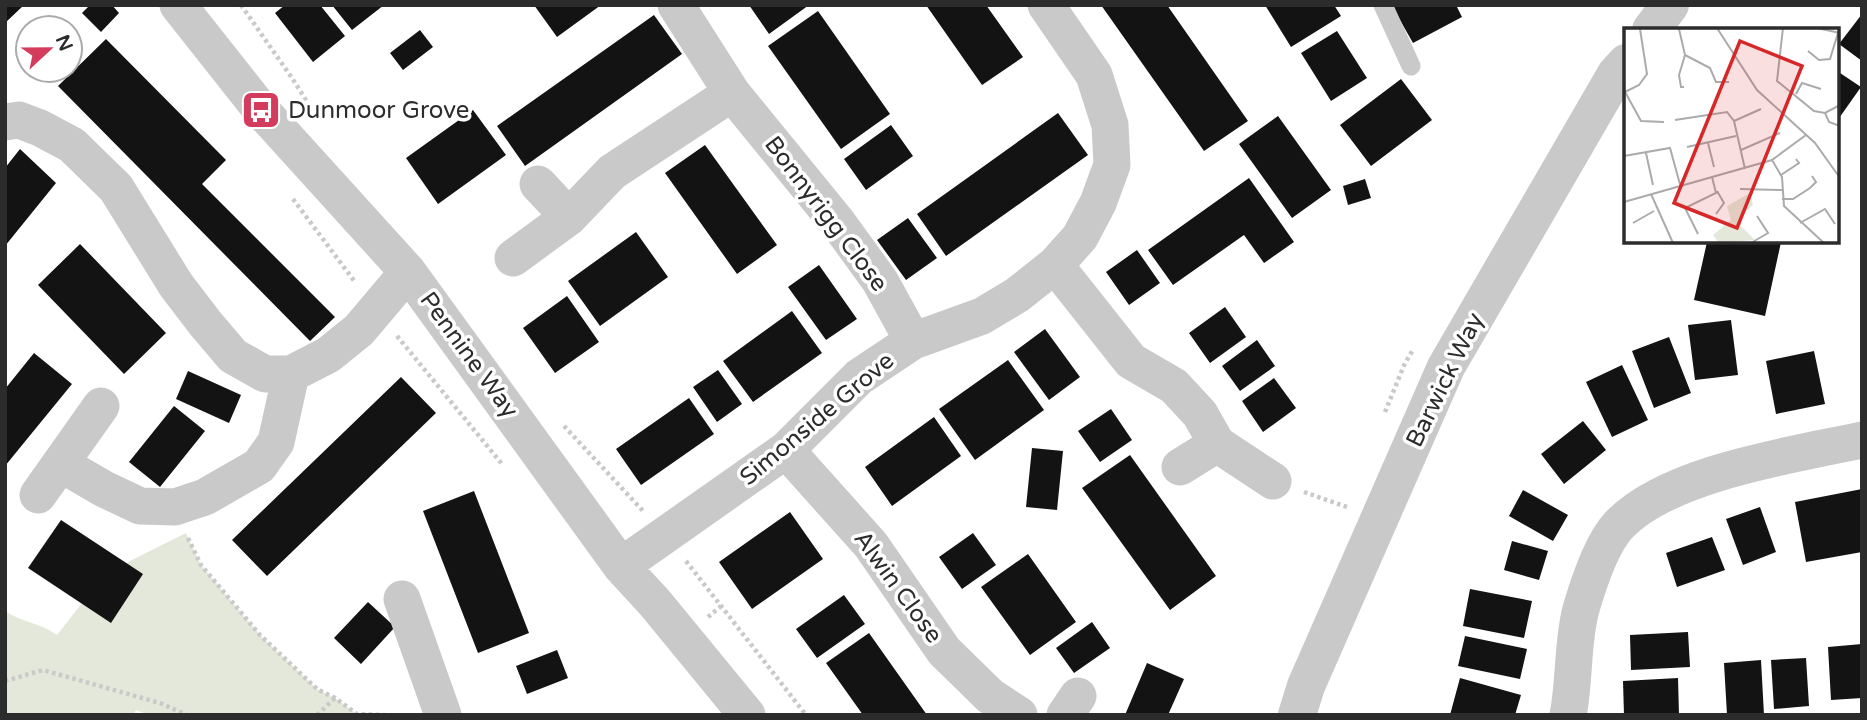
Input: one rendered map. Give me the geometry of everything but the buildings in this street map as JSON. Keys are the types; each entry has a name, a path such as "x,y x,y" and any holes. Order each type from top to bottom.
{"street":[{"name":"Bonnyrigg Close","path":"676,5 732,93 880,281 913,341"},
{"name":"Simonside Grove","path":"621,565 786,450 859,377 913,341 982,316 1017,295 1055,265 1080,237 1098,203 1112,165 1110,125 1094,75 1046,5"},
{"path":"1653,28 1670,5"},
{"name":"Pennine Way","path":"182,7 261,110 408,272 621,565 747,715"},
{"name":"Barwick Way","path":"1297,715 1306,686 1446,367 1609,86 1624,66"},
{"path":"513,258 569,217 612,172 732,93"},
{"path":"5,122 19,120 72,145 116,188 176,285 205,323 233,355 265,374 291,374 328,355 359,330 408,272"},
{"path":"538,184 569,217"},
{"path":"1055,265 1131,360 1174,386 1200,414 1217,444 1273,481"},
{"path":"61,464 140,506 175,507 205,498 259,466 276,442 291,374"},
{"path":"38,495 101,406"},
{"path":"1568,715 1580,612 1595,565 1617,527 1649,502 1688,483 1754,463 1862,440"},
{"path":"1180,467 1217,444"},
{"name":"Alwin Close","path":"786,450 871,545 944,651 990,696 1019,715"},
{"path":"402,599 443,715"}],"lane":[{"path":"1383,5 1411,66"}],"path":[{"path":"285,189 376,310 507,470"},
{"path":"1273,481 1347,507"},
{"path":"175,507 201,565 260,635 317,689 357,714 385,715"},
{"path":"5,681 43,670 160,703 187,715"},
{"path":"317,715 335,698"}],"shaded area":[{"path":"186,533 201,565 260,635 317,689 357,714 385,715 149,715 136,710 133,715 5,715 5,611 57,635 89,594 126,563"}],"place":[{"name":"Dunmoor Grove","path":"261,110"}]}
